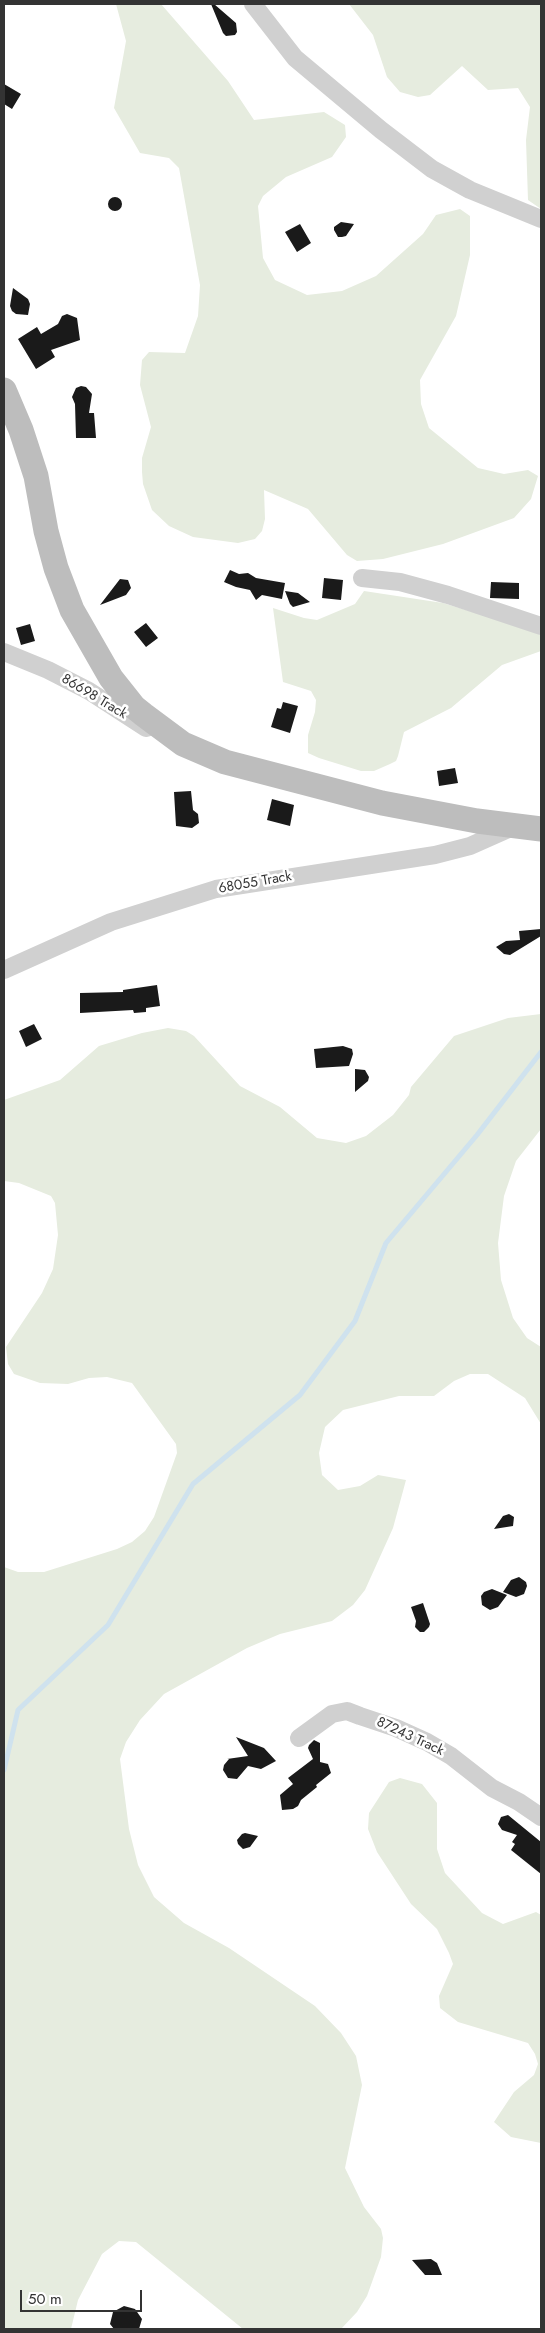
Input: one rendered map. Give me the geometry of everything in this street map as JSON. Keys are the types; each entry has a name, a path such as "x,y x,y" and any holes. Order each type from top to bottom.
{"street":[{"path":"253,4 295,58 381,130 432,169 470,190 541,219"},
{"path":"4,390 21,430 36,476 46,531 56,568 72,610 111,678 134,707 183,744 225,762 382,803 477,821 541,829"},
{"path":"362,578 400,582 541,626"},
{"name":"86698 Track","path":"4,652 81,687 140,726 183,744"},
{"name":"68055 Track","path":"4,970 111,922 216,889 435,855 470,846 515,826"},
{"name":"87243 Track","path":"299,1738 332,1714 347,1712 360,1716 396,1728 427,1742 451,1756 492,1788 519,1802 541,1817"}],"shaded area":[{"path":"116,4 161,4 228,81 254,120 324,112 345,125 346,137 332,157 286,177 263,196 258,206 263,258 275,280 307,295 342,291 376,276 423,234 436,215 460,209 470,216 470,255 456,316 420,380 421,404 429,428 478,468 504,474 528,470 538,476 531,499 514,518 443,544 383,559 357,561 347,555 308,509 264,490 265,519 262,531 255,539 238,543 193,537 169,526 152,510 143,484 142,472 142,458 151,427 140,385 142,360 149,352 185,353 198,316 200,285 179,168 169,158 140,153 114,108 126,41"},
{"path":"349,4 541,4 541,209 528,200 526,140 530,107 518,88 488,90 462,66 430,95 418,97 400,92 387,77 373,35"},
{"path":"364,591 443,603 541,633 541,651 502,665 451,708 404,732 396,761 390,764 374,771 361,771 319,758 308,753 308,735 315,712 316,700 311,691 283,682 273,608 317,620 355,604"},
{"path":"541,1014 541,1129 516,1161 504,1196 498,1243 501,1280 513,1318 527,1338 541,1347 541,1424 525,1398 488,1374 470,1374 454,1381 434,1396 399,1396 343,1410 325,1427 319,1453 322,1475 338,1490 360,1486 378,1475 406,1480 393,1528 365,1590 353,1605 332,1621 280,1634 247,1648 164,1694 140,1720 126,1742 120,1759 129,1829 138,1865 154,1897 184,1923 229,1948 315,2006 341,2033 356,2056 362,2085 345,2168 364,2207 381,2229 383,2238 381,2257 367,2296 357,2312 341,2329 243,2329 136,2242 119,2241 102,2254 78,2300 71,2329 4,2329 4,1567 18,1572 44,1572 117,1549 132,1542 145,1531 154,1517 177,1453 176,1444 132,1383 107,1377 89,1378 68,1384 40,1383 14,1374 8,1364 6,1347 42,1293 53,1269 58,1235 55,1203 51,1196 19,1183 4,1181 4,1100 60,1080 99,1046 142,1033 168,1028 186,1031 194,1036 240,1086 280,1107 317,1138 346,1143 366,1136 393,1115 409,1095 411,1087 454,1036 508,1018"},
{"path":"400,1778 422,1784 437,1803 437,1849 445,1873 482,1913 503,1924 536,1912 541,1915 541,2143 511,2137 494,2122 514,2092 534,2075 538,2064 535,2054 528,2043 458,2022 440,2008 439,1996 453,1964 449,1953 437,1929 411,1904 377,1852 368,1829 369,1813 389,1782"}],"building":[{"path":"211,4 214,4 236,23 237,32 235,35 226,36 223,33"},
{"path":"4,84 21,94 12,109 4,104"},
{"path":"112,197 118,197 122,204 118,211 112,211 108,207 108,201"},
{"path":"341,222 354,224 346,236 338,237 334,227"},
{"path":"300,224 311,243 297,252 285,232"},
{"path":"13,288 28,299 30,304 28,315 16,314 12,311 10,306"},
{"path":"67,314 77,318 80,340 51,350 55,357 36,369 18,339 37,327 41,334 58,324 62,316"},
{"path":"86,387 92,394 89,413 94,413 96,438 76,438 75,404 72,397 76,388"},
{"path":"230,570 239,574 248,573 256,578 285,583 282,599 262,595 256,600 250,590 224,582"},
{"path":"324,578 343,580 341,600 322,598"},
{"path":"120,579 128,580 131,588 126,595 100,605"},
{"path":"491,582 519,583 519,599 490,598"},
{"path":"285,591 298,593 310,602 293,607"},
{"path":"146,623 158,638 146,647 134,632"},
{"path":"30,624 35,641 21,645 16,628"},
{"path":"283,702 298,706 290,733 271,727 277,708 281,709"},
{"path":"455,768 458,783 439,786 437,771"},
{"path":"191,791 193,810 198,814 199,823 192,828 176,826 174,792"},
{"path":"272,799 294,805 290,826 267,820"},
{"path":"541,929 541,936 510,955 504,954 496,947 506,941 520,940 519,931"},
{"path":"157,985 160,1006 146,1008 146,1012 134,1013 133,1010 80,1013 80,993 123,992 123,990"},
{"path":"34,1024 42,1039 26,1047 19,1031"},
{"path":"343,1046 352,1049 353,1054 349,1066 316,1068 314,1049"},
{"path":"355,1069 365,1070 369,1077 368,1081 355,1092"},
{"path":"509,1514 514,1517 513,1526 494,1529 503,1516"},
{"path":"519,1577 526,1582 527,1586 524,1594 516,1597 503,1592 511,1580"},
{"path":"492,1589 507,1595 498,1607 490,1610 482,1605 481,1596 484,1592"},
{"path":"423,1603 430,1624 424,1632 420,1632 415,1627 416,1621 411,1607"},
{"path":"236,1737 264,1748 276,1761 261,1769 248,1766 237,1779 228,1778 223,1770 224,1765 229,1759 227,1759 248,1756"},
{"path":"314,1740 320,1743 320,1762 328,1764 331,1773 301,1800 298,1806 293,1809 282,1810 280,1795 293,1784 288,1778 313,1759 308,1748"},
{"path":"508,1815 541,1842 541,1874 511,1850 515,1844 512,1842 517,1835 502,1830 498,1824 501,1817"},
{"path":"245,1833 258,1836 250,1847 243,1849 237,1840"},
{"path":"431,2259 437,2263 442,2275 425,2275 412,2260"},
{"path":"124,2306 135,2309 142,2319 139,2329 114,2329 110,2324 113,2312"}],"waterway":[{"path":"4,1770 18,1710 108,1625 193,1484 300,1395 355,1321 386,1243 477,1135 541,1052"}]}
